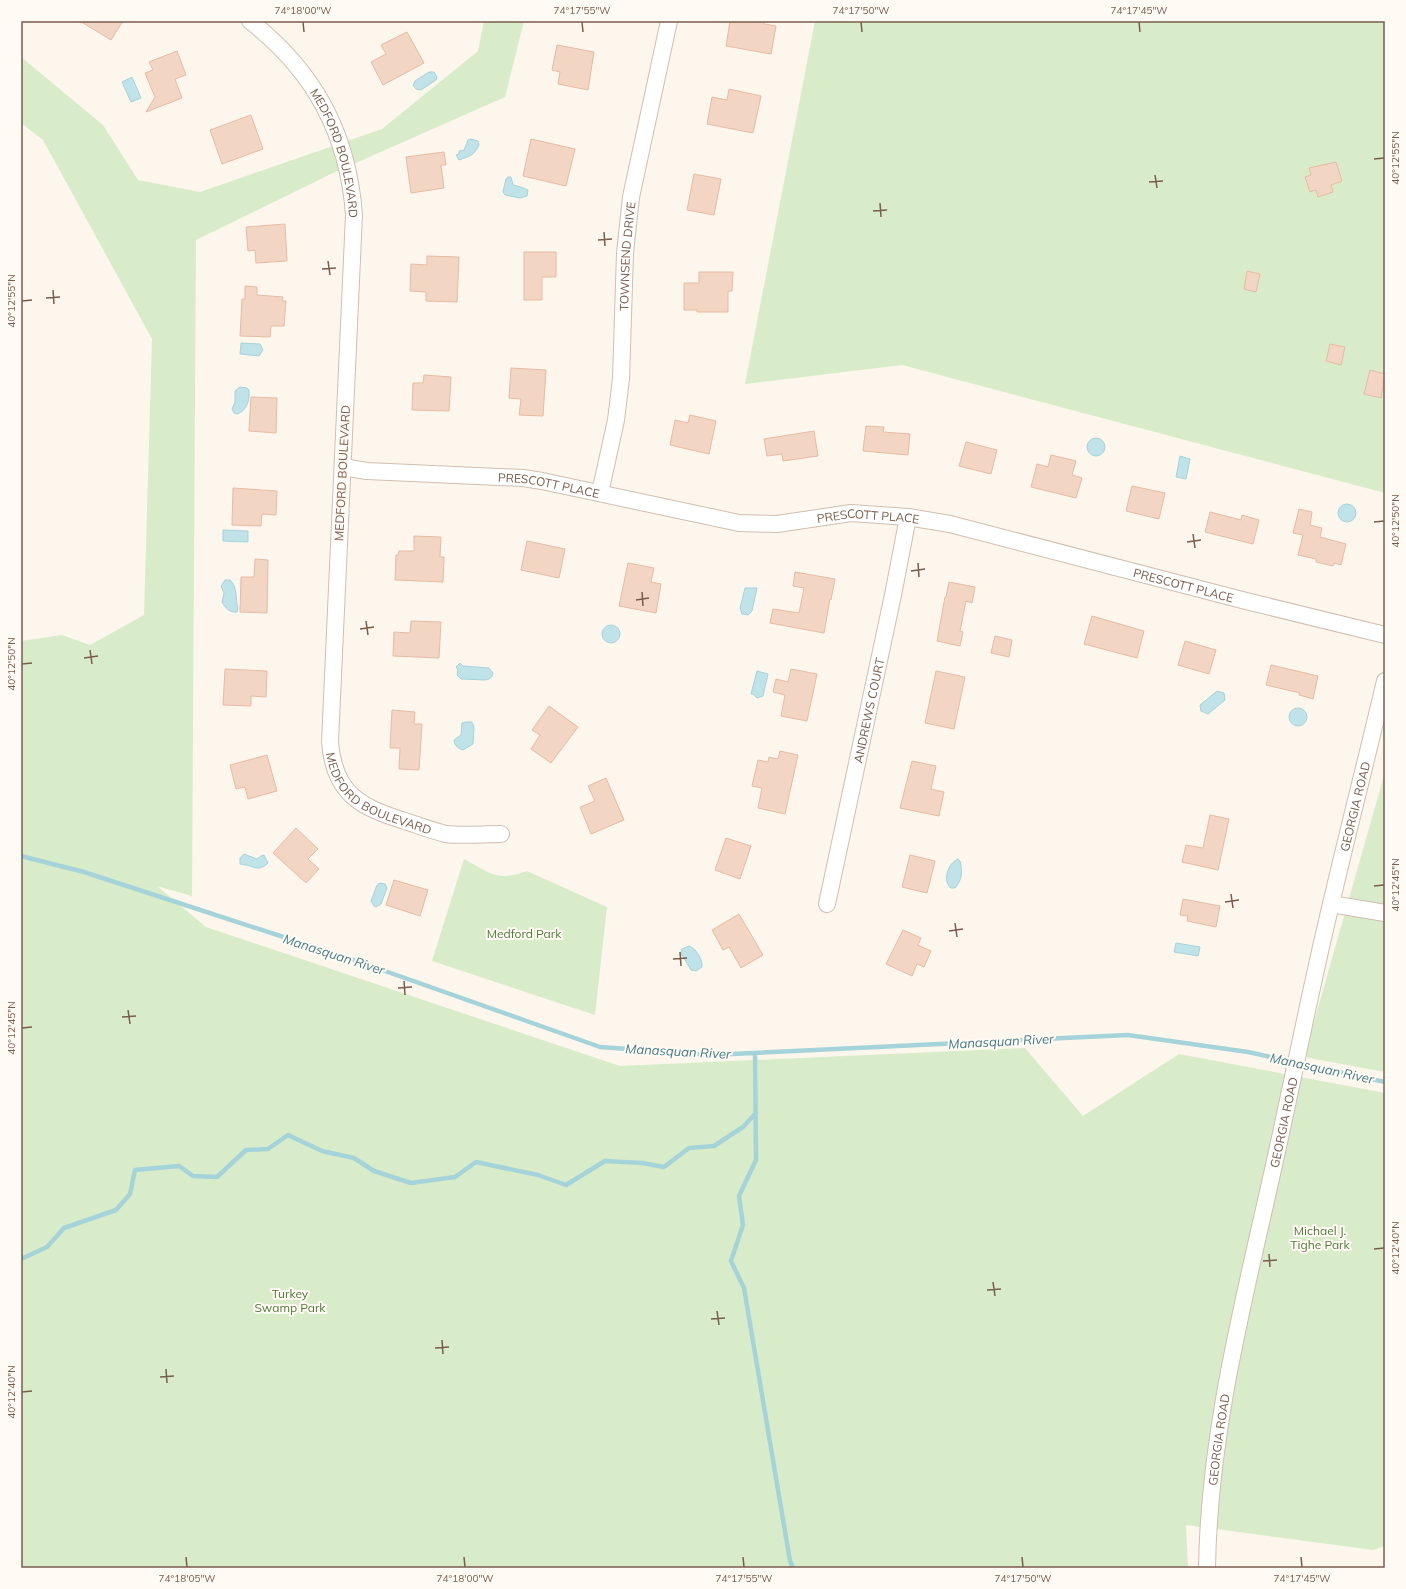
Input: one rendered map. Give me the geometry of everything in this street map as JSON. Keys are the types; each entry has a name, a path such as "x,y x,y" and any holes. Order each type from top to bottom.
{"street":[{"name":"MEDFORD BOULEVARD","path":"250,21 286,52 301,69 316,90 332,122 346,158 350,177 354,215 330,742 331,758 338,778 344,788 369,808 446,834 501,834"},
{"name":"TOWNSEND DRIVE","path":"600,493 616,420 621,379 625,253 631,197 669,21"},
{"name":"PRESCOTT PLACE","path":"343,467 367,471 523,478 739,523 764,525 777,524 851,513 908,517 950,524 1239,599 1385,635"},
{"name":"ANDREWS COURT","path":"827,904 908,517"},
{"name":"GEORGIA ROAD","path":"1207,1568 1211,1488 1219,1426 1238,1328 1331,904 1385,681"},
{"path":"1331,904 1385,913"}],"green space":[{"path":"484,21 524,21 505,97 331,174 196,240 192,896 157,886 206,927 620,1066 1025,1048 1083,1116 1179,1054 1385,1093 1385,1546 1373,1550 1186,1525 1188,1568 21,1568 21,641 62,635 90,645 144,615 152,339 43,140 21,123 21,57 103,125 138,180 200,192 382,129 478,51"},
{"path":"815,21 1385,21 1385,493 902,365 745,384"},
{"path":"1385,772 1385,1072 1304,1057"},
{"name":"Medford Park","path":"464,859 488,872 501,876 508,876 527,871 607,907 595,1015 432,961"}],"water":[{"path":"429,72 434,72 437,77 436,80 421,90 416,89 413,85 415,81"},
{"path":"132,77 141,98 131,102 122,82"},
{"path":"471,139 478,141 479,145 477,149 470,156 459,160 456,155 459,154 459,151 464,150 468,140"},
{"path":"511,177 513,185 528,190 527,196 520,198 505,195 503,192 506,179"},
{"path":"241,343 260,344 263,350 259,356 240,354"},
{"path":"240,387 247,388 249,390 249,398 245,408 237,414 234,413 232,409 235,402 235,391"},
{"path":"1096,438 1102,441 1105,447 1102,453 1096,456 1090,453 1087,447 1090,441"},
{"path":"1180,456 1190,459 1186,479 1176,477"},
{"path":"1347,504 1353,507 1356,513 1353,519 1347,522 1341,519 1338,513 1341,507"},
{"path":"223,530 248,531 248,542 223,541"},
{"path":"225,580 230,580 233,583 238,608 237,612 228,610 222,602 224,593 221,586"},
{"path":"745,588 757,588 752,611 748,615 742,614 740,608"},
{"path":"611,625 617,628 620,634 617,640 611,643 605,640 602,634 605,628"},
{"path":"460,663 463,666 489,668 493,675 485,680 461,679 457,675 458,670 456,667"},
{"path":"757,671 768,674 763,696 757,698 751,694"},
{"path":"1217,691 1224,693 1225,700 1208,714 1201,711 1200,705"},
{"path":"1298,708 1304,711 1307,717 1304,723 1298,726 1292,723 1289,717 1292,711"},
{"path":"472,722 474,727 473,744 463,750 455,744 454,740 461,735 462,723"},
{"path":"244,854 257,859 264,855 268,863 259,868 240,864 240,858"},
{"path":"958,859 960,861 962,872 959,882 955,888 951,888 947,881 947,872 951,864"},
{"path":"380,883 385,884 387,888 381,904 376,907 371,901 377,885"},
{"path":"1176,943 1200,947 1198,956 1174,952"},
{"path":"689,946 696,952 702,964 702,967 696,971 691,970 681,953 682,949"}],"building":[{"path":"80,21 123,21 111,40"},
{"path":"730,21 764,21 764,24 776,26 771,54 726,46"},
{"path":"407,32 424,63 383,85 371,62 386,54 381,45"},
{"path":"557,45 594,52 588,90 558,84 560,72 552,70"},
{"path":"177,51 186,75 175,79 182,98 146,112 155,97 145,73 153,70 149,62"},
{"path":"729,89 761,96 753,133 707,124 712,97 727,100"},
{"path":"251,115 263,149 222,164 210,130"},
{"path":"531,139 575,149 566,186 523,176"},
{"path":"444,152 446,165 441,165 444,188 411,193 406,157"},
{"path":"1336,162 1342,181 1331,185 1333,192 1318,197 1316,190 1310,192 1305,177 1311,175 1309,168"},
{"path":"694,174 721,179 714,215 687,210"},
{"path":"285,224 287,261 256,263 255,250 248,251 246,227"},
{"path":"524,252 556,252 556,277 542,277 542,300 524,300"},
{"path":"427,256 459,257 457,302 426,301 426,292 410,291 411,264 427,265"},
{"path":"1247,271 1260,274 1256,292 1244,289"},
{"path":"699,272 733,272 732,291 728,291 728,312 697,312 697,310 684,310 684,283 699,283"},
{"path":"245,286 257,287 257,295 283,297 282,301 286,301 284,326 271,326 270,337 240,336 242,299 245,299"},
{"path":"1330,344 1345,347 1341,365 1326,361"},
{"path":"511,368 546,370 543,416 519,415 521,399 509,398"},
{"path":"1370,370 1385,374 1381,398 1364,394"},
{"path":"424,375 451,377 449,411 412,410 413,383 423,383"},
{"path":"251,397 277,398 276,433 249,431"},
{"path":"690,415 716,421 709,454 670,445 675,420 688,423"},
{"path":"866,426 884,427 883,432 910,434 908,455 863,451"},
{"path":"814,431 818,456 783,461 782,454 767,456 764,439"},
{"path":"966,442 997,450 991,474 959,466"},
{"path":"1051,455 1076,461 1072,475 1082,478 1076,498 1031,487 1037,464 1048,467"},
{"path":"1132,486 1165,493 1159,519 1126,511"},
{"path":"233,488 277,491 276,515 262,514 261,526 232,525"},
{"path":"1299,509 1312,512 1310,525 1322,528 1320,537 1346,544 1341,565 1334,563 1333,566 1316,562 1316,559 1298,555 1303,535 1293,533"},
{"path":"1210,512 1241,520 1242,515 1259,520 1253,544 1205,532"},
{"path":"414,536 441,537 440,557 444,557 443,582 395,580 396,555 398,555 399,551 414,551"},
{"path":"527,541 565,549 559,578 521,570"},
{"path":"255,559 268,560 267,613 240,612 241,577 254,577"},
{"path":"628,563 654,568 651,582 661,584 656,613 619,606"},
{"path":"795,572 835,579 824,633 770,623 773,609 799,613 804,588 793,586"},
{"path":"949,582 975,587 972,603 966,601 960,631 963,632 960,646 937,641"},
{"path":"1092,616 1144,631 1137,658 1084,644"},
{"path":"411,621 441,622 439,658 393,656 394,632 410,633"},
{"path":"995,636 1012,640 1009,657 991,653"},
{"path":"1185,641 1216,650 1209,674 1178,665"},
{"path":"1271,665 1318,676 1313,699 1299,695 1300,693 1266,685"},
{"path":"225,669 267,671 266,697 251,696 251,706 223,705"},
{"path":"791,669 817,674 807,721 781,716 785,695 773,692 776,679 788,682"},
{"path":"936,671 965,677 954,729 925,723"},
{"path":"549,706 578,727 551,763 531,749 540,735 532,730"},
{"path":"392,710 415,712 414,724 422,724 419,770 399,769 400,748 390,748"},
{"path":"780,751 798,755 785,814 758,808 762,788 752,786 758,760 768,762 769,757 778,759"},
{"path":"267,755 277,791 248,799 245,787 236,789 230,765"},
{"path":"912,761 936,766 931,789 944,792 939,816 900,808"},
{"path":"606,778 624,820 591,834 580,807 595,801 588,786"},
{"path":"1210,815 1229,819 1218,870 1182,862 1186,845 1203,848"},
{"path":"296,828 318,849 308,859 319,869 306,883 273,853"},
{"path":"726,838 751,846 740,879 715,870"},
{"path":"910,855 935,861 927,893 902,887"},
{"path":"394,880 428,890 420,916 386,905"},
{"path":"1183,899 1220,906 1216,927 1187,921 1188,916 1180,915"},
{"path":"739,914 763,955 741,968 729,947 723,950 712,930"},
{"path":"903,930 921,938 918,945 931,951 924,967 917,964 912,976 886,964"}],"waterway":[{"name":"Manasquan River","path":"21,856 84,872 351,959 600,1047 710,1055 1128,1035 1248,1052 1385,1082"},
{"path":"755,1053 756,1160 739,1196 743,1225 731,1261 744,1288 790,1561 793,1568"},
{"path":"21,1259 47,1247 64,1228 116,1210 130,1194 135,1170 179,1166 193,1176 217,1177 246,1150 268,1149 288,1135 322,1151 354,1158 374,1171 411,1183 455,1177 476,1162 538,1175 566,1185 605,1161 642,1163 664,1167 689,1148 714,1146 743,1127 756,1113"}],"park label":[{"name":"Michael J. Tighe Park","path":"1320,1237"},
{"name":"Turkey Swamp Park","path":"290,1300"}]}
